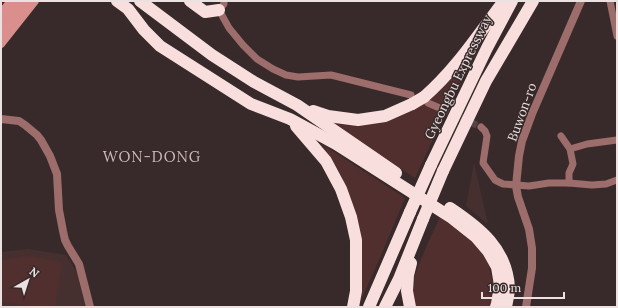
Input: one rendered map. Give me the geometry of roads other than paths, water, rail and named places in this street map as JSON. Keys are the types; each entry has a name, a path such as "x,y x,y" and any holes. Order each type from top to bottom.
{"highway":[{"path":"117,1 128,9 144,30 160,46 251,104 290,119 336,144 452,218 476,237 488,251 497,267 500,285 496,307"},
{"path":"190,1 206,12 222,6"},
{"path":"297,105 328,116 358,120 385,116 411,100 426,100 466,52 505,1"},
{"name":"Gyeongbu Expressway","path":"369,307 430,165 487,48 512,1"},
{"name":"Gyeongbu Expressway","path":"423,219 443,171 486,81 533,1"},
{"path":"142,2 212,55 254,82 297,105 403,178 469,220 494,244 501,257 507,274 509,290 506,307"},
{"path":"290,119 308,138 326,161 341,189 351,218 356,240 356,291 353,307"},
{"path":"385,307 399,279 423,219"},
{"path":"410,307 407,291 408,275 423,219"}],"main road":[{"path":"1,13 11,1"},
{"path":"2,29 20,1"},
{"path":"2,29 27,1"},
{"path":"1,44 35,1"}],"street":[{"name":"Buwon-ro","path":"526,307 532,268 532,248 529,228 518,197 516,186 519,156 522,141 529,121 581,1"},
{"path":"610,1 617,36"},
{"path":"222,6 229,28 243,46 273,69 286,75 332,75 411,100"},
{"path":"426,100 442,109"},
{"path":"1,119 19,121 26,125 41,140 50,156 57,174 62,231 68,246 79,264 90,307"},
{"path":"481,127 487,136 483,163 494,180 503,184 516,186 569,183 592,185 606,184 617,180"},
{"path":"561,136 570,149 574,164 569,173 569,183"},
{"path":"570,149 587,144 617,140"}],"tunnel":[{"path":"442,109 481,127"}],"district":[{"name":"WON-DONG","path":"152,156"}]}
